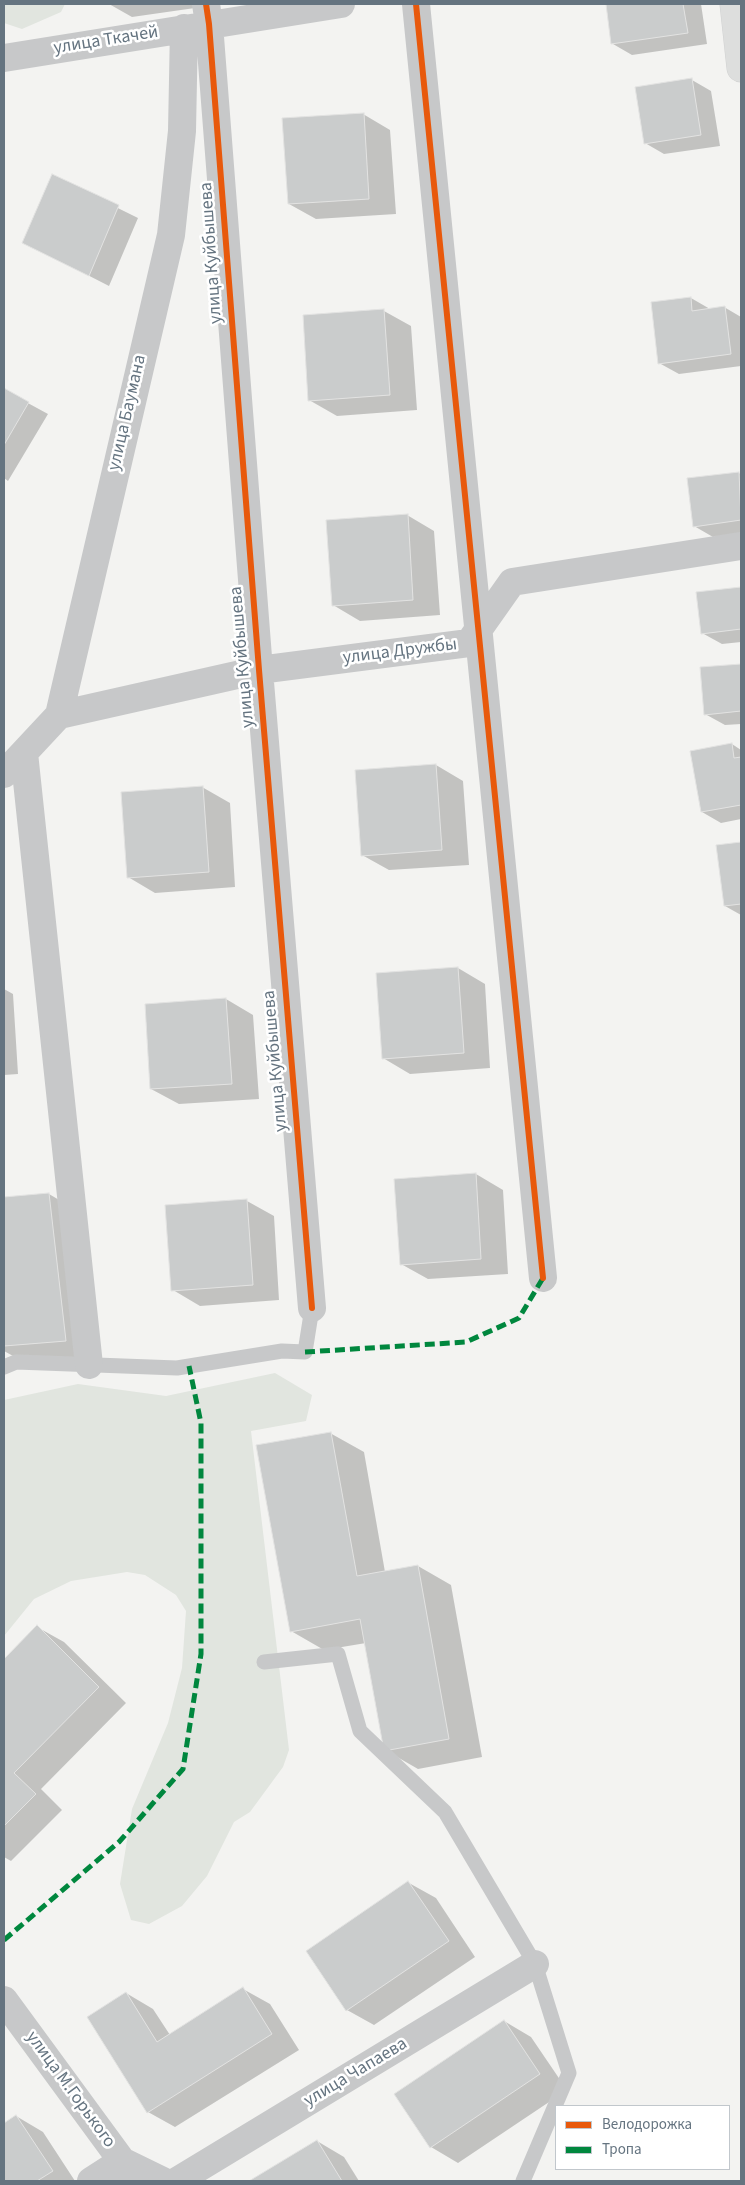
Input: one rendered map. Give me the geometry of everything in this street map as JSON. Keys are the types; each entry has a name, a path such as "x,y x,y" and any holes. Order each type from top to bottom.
{"main road":[{"path":"734,4 741,68"}],"street":[{"name":"улица Ткачей","path":"4,58 200,18 341,4"},
{"path":"416,4 543,1278"},
{"name":"улица Куйбышева","path":"200,18 259,670 312,1308"},
{"name":"улица Баумана","path":"4,774 59,715 171,235 182,131 200,18"},
{"name":"улица Дружбы","path":"59,715 259,670 469,643 512,582 741,546"},
{"path":"24,753 90,1365"},
{"name":"улица Чапаева","path":"177,2181 535,1964"},
{"name":"улица М.Горького","path":"4,2000 127,2171"},
{"path":"91,2181 127,2171 163,2181"}],"lane":[{"path":"4,1367 16,1362 177,1368 282,1351 305,1352 312,1308"},
{"path":"264,1662 338,1654 360,1731 445,1812 535,1964 569,2073 555,2105"},
{"path":"523,2181 555,2106"}],"shaded area":[{"path":"4,4 65,4 61,12 22,29 4,23"},
{"path":"275,1373 312,1395 306,1421 251,1431 289,1750 283,1767 250,1812 234,1822 207,1876 182,1906 149,1924 131,1920 120,1884 132,1809 168,1723 182,1668 186,1611 176,1595 145,1575 127,1572 71,1581 34,1599 4,1636 4,1400 78,1384 166,1396"}],"building":[{"path":"606,4 683,4 688,33 611,44"},
{"path":"692,78 701,135 644,144 635,87"},
{"path":"364,113 369,199 288,204 282,118"},
{"path":"52,174 119,205 89,276 22,243"},
{"path":"691,297 692,311 725,306 731,354 658,364 651,302"},
{"path":"384,309 390,395 308,401 303,315"},
{"path":"4,388 29,402 4,445"},
{"path":"739,472 741,520 693,527 687,478"},
{"path":"408,514 413,600 332,606 326,520"},
{"path":"741,587 741,629 701,634 696,592"},
{"path":"741,664 741,711 704,715 700,667"},
{"path":"732,743 734,758 741,757 741,805 701,812 690,751"},
{"path":"436,764 442,850 361,856 355,770"},
{"path":"203,786 209,872 127,878 121,792"},
{"path":"741,842 741,904 724,906 716,845"},
{"path":"458,967 464,1053 382,1059 376,973"},
{"path":"226,998 232,1084 150,1089 145,1004"},
{"path":"476,1173 481,1259 400,1265 394,1179"},
{"path":"49,1193 66,1341 4,1346 4,1197"},
{"path":"247,1199 253,1285 171,1291 165,1205"},
{"path":"331,1432 357,1576 418,1565 449,1739 384,1751 360,1619 290,1632 256,1445"},
{"path":"37,1625 99,1687 14,1773 36,1794 4,1826 4,1659"},
{"path":"408,1881 449,1941 346,2011 306,1951"},
{"path":"243,1987 272,2034 147,2113 87,2017 126,1992 157,2042"},
{"path":"504,2020 540,2074 430,2148 394,2094"},
{"path":"16,2115 53,2171 37,2181 4,2181 4,2123"},
{"path":"317,2140 342,2181 249,2181"}],"marked path":[{"path":"305,1352 466,1342 519,1318 543,1278"},
{"path":"4,1940 119,1842 183,1769 201,1654 201,1423 189,1366"}],"cycle path":[{"path":"206,4 312,1308"},
{"path":"416,4 543,1278"}]}
